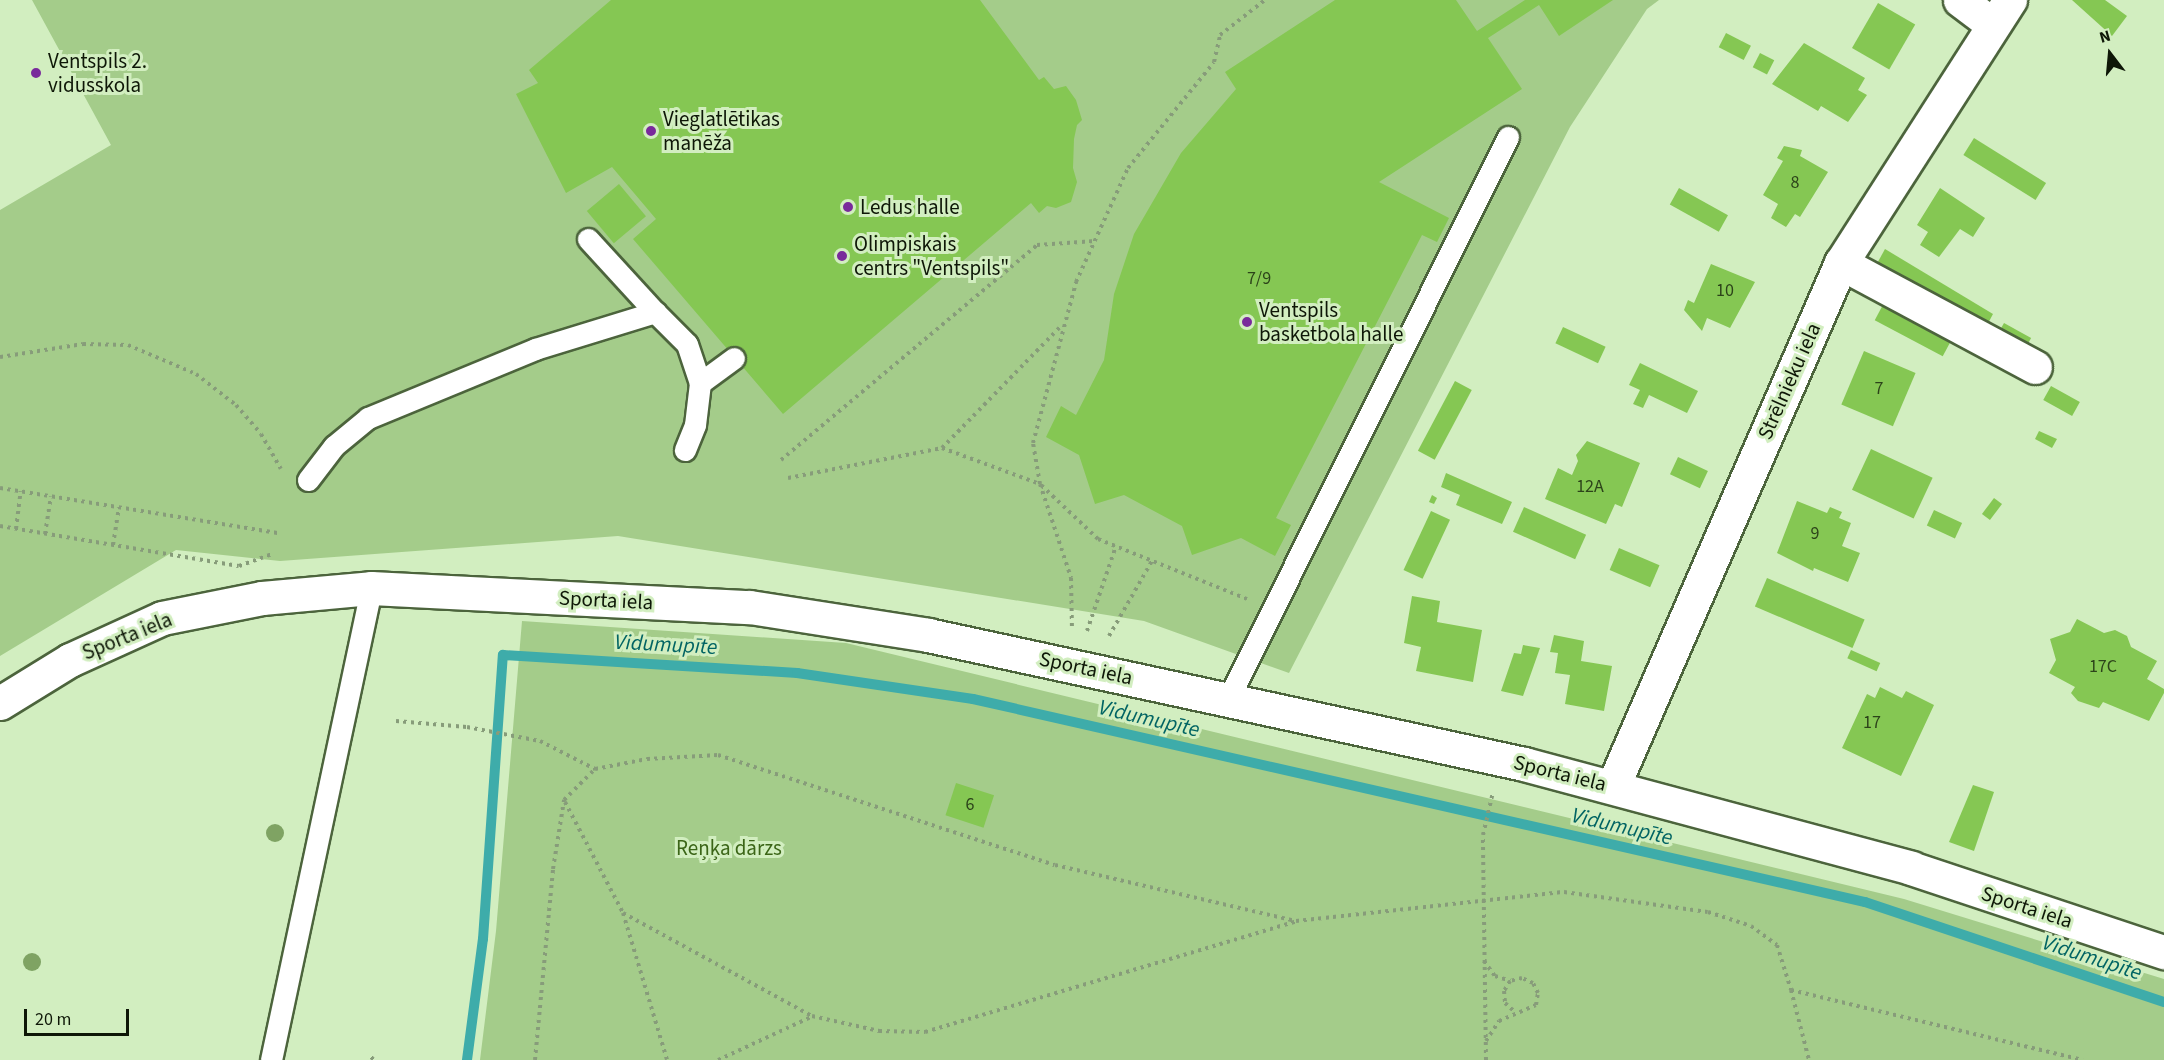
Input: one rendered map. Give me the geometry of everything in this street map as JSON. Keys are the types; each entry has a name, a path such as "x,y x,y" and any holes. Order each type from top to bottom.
{"street":[{"path":"1960,0 2002,13"},
{"name":"Strēlnieku iela","path":"1613,786 1841,263 2002,13"},
{"path":"1841,263 2035,367"},
{"name":"Sporta iela","path":"0,703 70,660 162,618 262,598 371,588 750,608 928,635 1227,699 1613,786 1911,868 2164,952"}],"lane":[{"path":"1227,699 1270,608 1508,137"},
{"path":"588,239 687,344 700,383 695,425 685,450"},
{"path":"308,480 334,446 368,418 536,349 655,312"},
{"path":"700,383 734,358"},
{"path":"270,1060 371,588"}],"path":[{"path":"1072,628 1071,578 1040,484 1033,443 1076,282 1128,168 1214,62 1220,35 1265,0"},
{"path":"781,460 1036,245 1095,241"},
{"path":"942,448 1064,323"},
{"path":"0,357 84,344 128,345 196,374 236,405 261,434 286,478"},
{"path":"788,478 942,448 1040,484 1098,538 1270,608"},
{"path":"0,488 277,533"},
{"path":"16,529 21,491"},
{"path":"45,534 51,496"},
{"path":"113,545 119,507"},
{"path":"0,526 239,566 274,553"},
{"path":"1087,631 1116,546"},
{"path":"1109,636 1152,561"},
{"path":"396,721 467,727 540,741 595,769"},
{"path":"536,1060 553,869 564,801 595,769 647,759 718,755 1055,865 1296,921"},
{"path":"1486,1060 1482,898 1483,835 1492,795"},
{"path":"564,801 623,913 667,1060"},
{"path":"623,913 812,1016 879,1031 925,1032 1296,921 1482,898 1564,892 1708,912 1751,926 1777,945 1809,1060"},
{"path":"1484,961 1496,976 1510,981 1527,980 1538,993 1536,1005 1526,1012 1514,1011 1505,1003 1504,992 1510,981"},
{"path":"1791,990 2083,1060"},
{"path":"1486,1042 1499,1021 1514,1011"},
{"path":"718,1060 812,1016"}],"green space":[{"name":"Olimpiskais centrs \"Ventspils\"","path":"32,0 1659,0 1647,9 1570,127 1289,673 1144,621 618,536 280,561 176,550 0,656 0,210 111,145"},
{"name":"Reņķa dārzs","path":"522,621 846,643 1904,899 2164,979 2164,1060 480,1060 496,931"}],"building":[{"name":"Ledus halle","path":"611,0 980,0 1039,80 1044,77 1054,89 1066,86 1076,100 1082,120 1077,125 1074,139 1073,168 1077,182 1071,202 1056,208 1047,206 1039,213 1031,203 783,414 633,239 656,219 612,167 566,193 516,94 538,83 529,70"},
{"path":"1335,0 1456,0 1477,31 1525,0 1613,0 1559,36 1539,5 1488,38 1522,89 1379,182 1449,218 1437,242 1422,235 1276,518 1291,525 1275,556 1241,538 1192,555 1182,526 1124,495 1095,504 1079,455 1046,437 1061,406 1076,415 1104,360 1114,294 1134,234 1181,153 1236,89 1225,72"},
{"path":"2072,0 2105,0 2127,16 2112,36"},
{"path":"1878,3 1915,24 1889,70 1852,48"},
{"path":"1726,33 1751,46 1744,60 1719,47"},
{"path":"1804,43 1865,78 1858,90 1867,95 1848,122 1821,106 1818,111 1772,84"},
{"path":"1760,53 1774,60 1767,75 1753,67"},
{"path":"1974,138 2046,183 2035,200 1963,155"},
{"path":"1784,146 1802,150 1800,156 1828,172 1800,217 1795,214 1786,227 1771,218 1778,204 1763,195 1783,161 1777,158"},
{"path":"619,184 646,216 614,243 587,211"},
{"path":"1679,188 1728,215 1719,232 1670,205"},
{"path":"1940,188 1985,218 1973,237 1960,229 1939,257 1920,245 1928,232 1917,225"},
{"path":"1885,249 1993,314 1985,329 1874,269"},
{"path":"1711,264 1755,282 1730,328 1707,318 1702,331 1684,310 1688,300 1694,303"},
{"path":"1886,299 1954,335 1943,356 1875,320"},
{"path":"2004,323 2031,338 2024,351 1997,336"},
{"path":"1563,327 1606,347 1598,363 1555,343"},
{"path":"1864,351 1916,373 1893,426 1841,404"},
{"path":"1640,363 1698,391 1687,413 1649,395 1643,408 1633,404 1640,390 1629,385"},
{"path":"1455,381 1472,390 1435,460 1418,451"},
{"path":"2051,386 2080,402 2072,416 2043,400"},
{"path":"2039,431 2057,439 2052,448 2035,439"},
{"path":"1587,441 1640,463 1622,507 1615,504 1606,524 1545,499 1558,468 1572,475 1578,461 1576,455"},
{"path":"1871,449 1933,478 1914,519 1852,490"},
{"path":"1678,457 1708,471 1700,488 1670,474"},
{"path":"1446,473 1512,502 1502,524 1456,505 1460,495 1441,487"},
{"path":"1432,495 1437,498 1434,504 1429,502"},
{"path":"1994,498 2002,504 1990,520 1982,514"},
{"path":"1797,501 1827,513 1830,507 1842,512 1839,518 1851,523 1842,546 1860,553 1848,582 1814,568 1813,571 1777,553"},
{"path":"1524,507 1586,535 1575,559 1513,532"},
{"path":"1934,510 1962,523 1955,539 1927,525"},
{"path":"1431,511 1450,520 1423,579 1404,570"},
{"path":"1619,548 1660,565 1650,587 1610,570"},
{"path":"1767,578 1865,619 1852,648 1755,607"},
{"path":"1412,596 1440,601 1437,622 1482,630 1473,682 1416,671 1421,647 1404,643"},
{"path":"2077,619 2104,633 2115,630 2127,636 2131,647 2157,661 2147,679 2164,689 2164,693 2149,721 2103,702 2099,708 2078,701 2071,693 2075,687 2049,673 2056,660 2050,639 2070,632"},
{"path":"1554,635 1584,641 1581,661 1612,666 1604,711 1565,704 1570,675 1555,673 1558,653 1550,652"},
{"path":"1523,645 1540,648 1523,696 1501,691 1514,653 1521,654"},
{"path":"1851,650 1880,663 1877,671 1847,658"},
{"path":"1880,687 1902,698 1906,691 1934,705 1901,776 1842,748 1867,694 1875,698"},
{"path":"956,783 994,795 984,828 945,815"},
{"path":"1973,785 1994,792 1974,851 1949,842"}],"waterway":[{"name":"Vidumupīte","path":"467,1060 483,939 503,655 797,673 973,699 1865,902 2164,1002"}],"place":[{"name":"Ventspils 2. vidusskola","path":"36,73"},
{"name":"Vieglatlētikas manēža","path":"651,131"},
{"name":"Ledus halle","path":"848,207"},
{"name":"Olimpiskais centrs \"Ventspils\"","path":"842,256"},
{"name":"Ventspils basketbola halle","path":"1247,322"}]}
